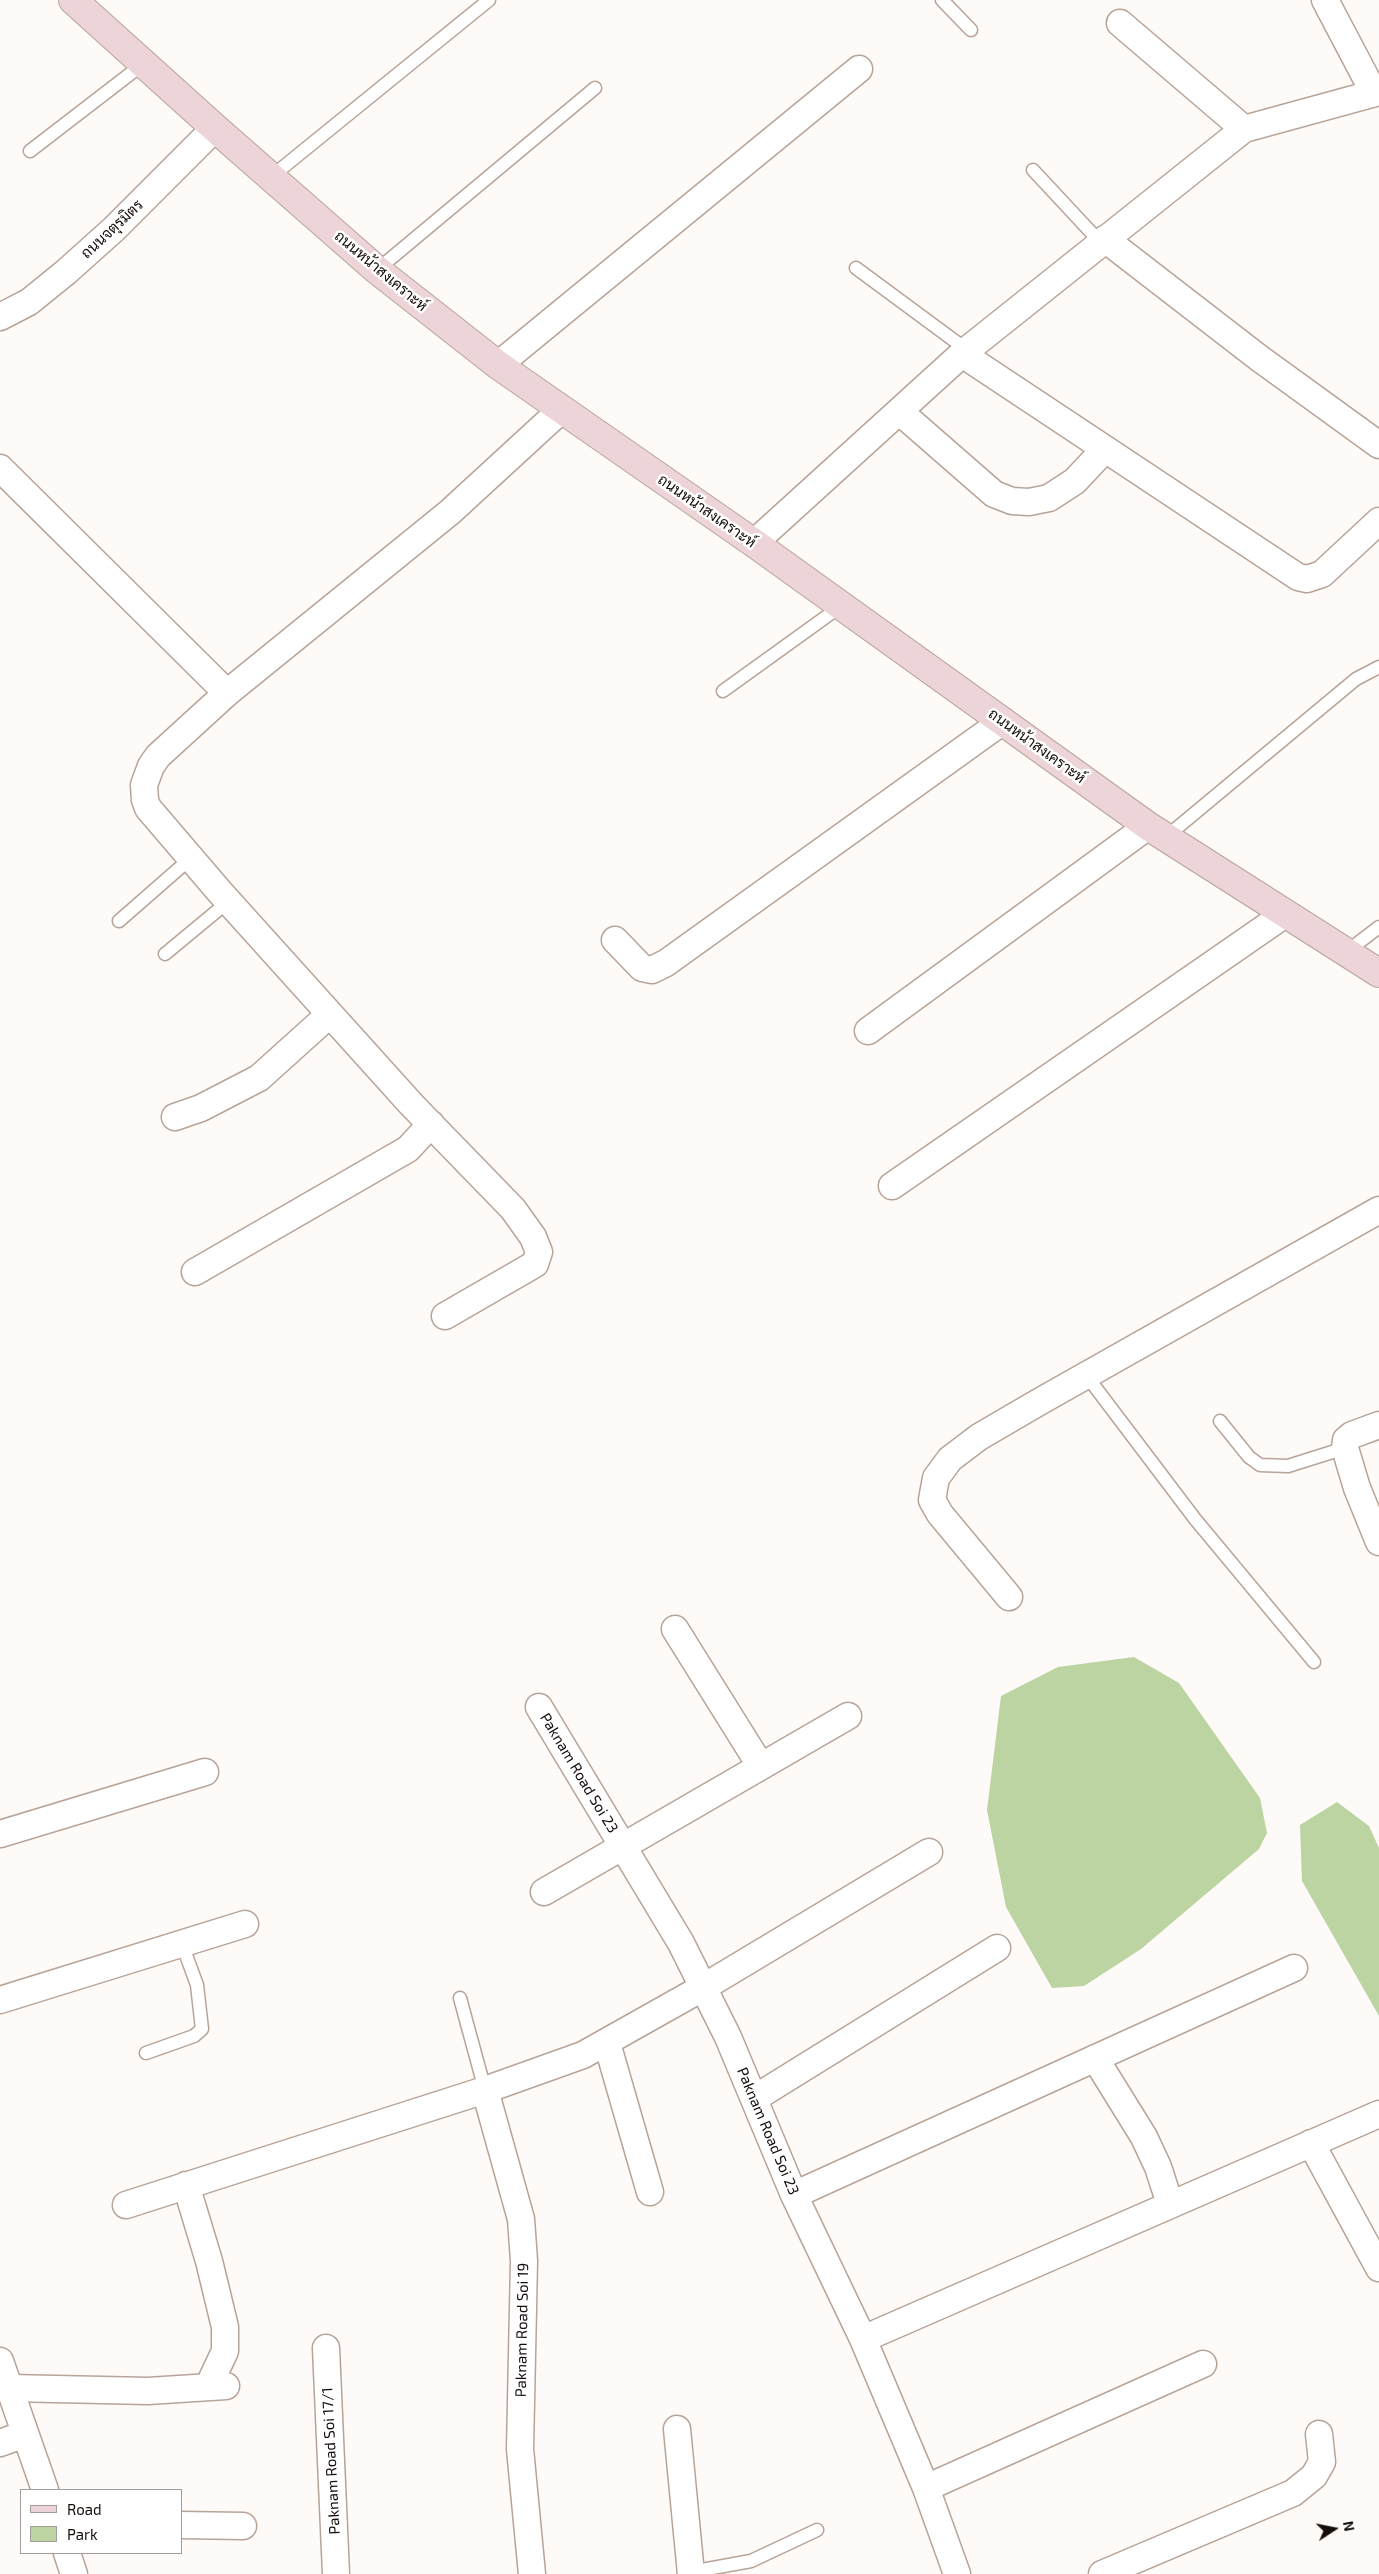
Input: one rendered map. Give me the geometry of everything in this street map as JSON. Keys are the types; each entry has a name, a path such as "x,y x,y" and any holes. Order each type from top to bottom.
{"main road":[{"name":"ถนนหน้าสงเคราะห์","path":"73,0 377,270 498,365 754,543 1157,832 1379,973"}],"street":[{"path":"754,543 964,352 1244,129 1377,93 1332,4"},
{"path":"1120,23 1244,129"},
{"path":"498,365 859,69"},
{"name":"ถนนจตุรมิตร","path":"0,317 29,302 66,272 114,229 215,128"},
{"path":"1103,241 1379,446"},
{"path":"964,352 1105,449 1298,577 1307,579 1322,574 1379,522"},
{"path":"445,1316 535,1264 539,1258 539,1252 533,1237 513,1209 431,1124 330,1014 191,858 148,808 144,800 144,785 151,766 158,756 227,693 450,512 561,410"},
{"path":"900,412 994,494 1012,502 1029,502 1049,498 1075,481 1105,449"},
{"path":"0,468 227,693"},
{"path":"615,940 642,968 652,970 666,963 1003,721"},
{"path":"868,1031 1157,832"},
{"path":"892,1186 1285,914"},
{"path":"176,1117 201,1108 254,1081 330,1014"},
{"path":"195,1272 408,1149 431,1124"},
{"path":"1009,1597 940,1514 932,1500 936,1478 950,1459 963,1448 1086,1375 1379,1210"},
{"path":"1379,1425 1352,1435 1346,1440 1345,1448 1357,1488 1379,1542"},
{"path":"675,1629 760,1765"},
{"name":"Paknam Road Soi 23","path":"539,1707 681,1943 704,1987 755,2098 771,2143 794,2195 863,2339 926,2488 957,2574"},
{"path":"544,1892 760,1765 848,1716"},
{"path":"0,1834 205,1772"},
{"path":"126,2205 485,2090 563,2063 607,2043 929,1852"},
{"path":"0,2000 245,1924"},
{"path":"755,2098 997,1948"},
{"path":"794,2195 1294,1968"},
{"path":"607,2043 650,2192"},
{"path":"1095,2058 1144,2137 1158,2167 1170,2204"},
{"name":"Paknam Road Soi 19","path":"485,2090 521,2219 524,2261 520,2449 532,2574"},
{"path":"863,2339 1379,2114"},
{"path":"1311,2143 1379,2268"},
{"path":"9,2388 148,2391 217,2386 225,2351 225,2327 209,2261 186,2185"},
{"name":"Paknam Road Soi 17/1","path":"326,2348 336,2574"},
{"path":"0,2361 45,2489"},
{"path":"926,2488 1203,2364"},
{"path":"676,2429 691,2573"},
{"path":"0,2443 25,2434"},
{"path":"1102,2574 1293,2493 1314,2476 1322,2462 1319,2434"},
{"path":"182,2525 243,2526"},
{"path":"67,2554 74,2574"}],"lane":[{"path":"271,177 489,0"},
{"path":"942,0 971,30"},
{"path":"30,151 143,64"},
{"path":"377,270 596,88"},
{"path":"1033,170 1103,241"},
{"path":"856,268 964,352"},
{"path":"723,691 841,606"},
{"path":"1157,832 1356,679 1379,667"},
{"path":"119,920 191,858"},
{"path":"165,954 229,901"},
{"path":"1346,953 1379,927"},
{"path":"1086,1375 1195,1519 1314,1662"},
{"path":"1220,1421 1249,1457 1260,1465 1288,1466 1345,1448"},
{"path":"146,2053 194,2036 202,2029 198,1985 182,1944"},
{"path":"460,1998 485,2090"},
{"path":"691,2573 751,2561 817,2530"}],"green space":[{"path":"1134,1657 1179,1683 1260,1798 1267,1833 1259,1849 1141,1949 1084,1986 1052,1988 1006,1907 987,1810 1001,1696 1058,1667"},
{"path":"1337,1802 1369,1826 1379,1848 1379,2016 1302,1881 1300,1825"}]}
